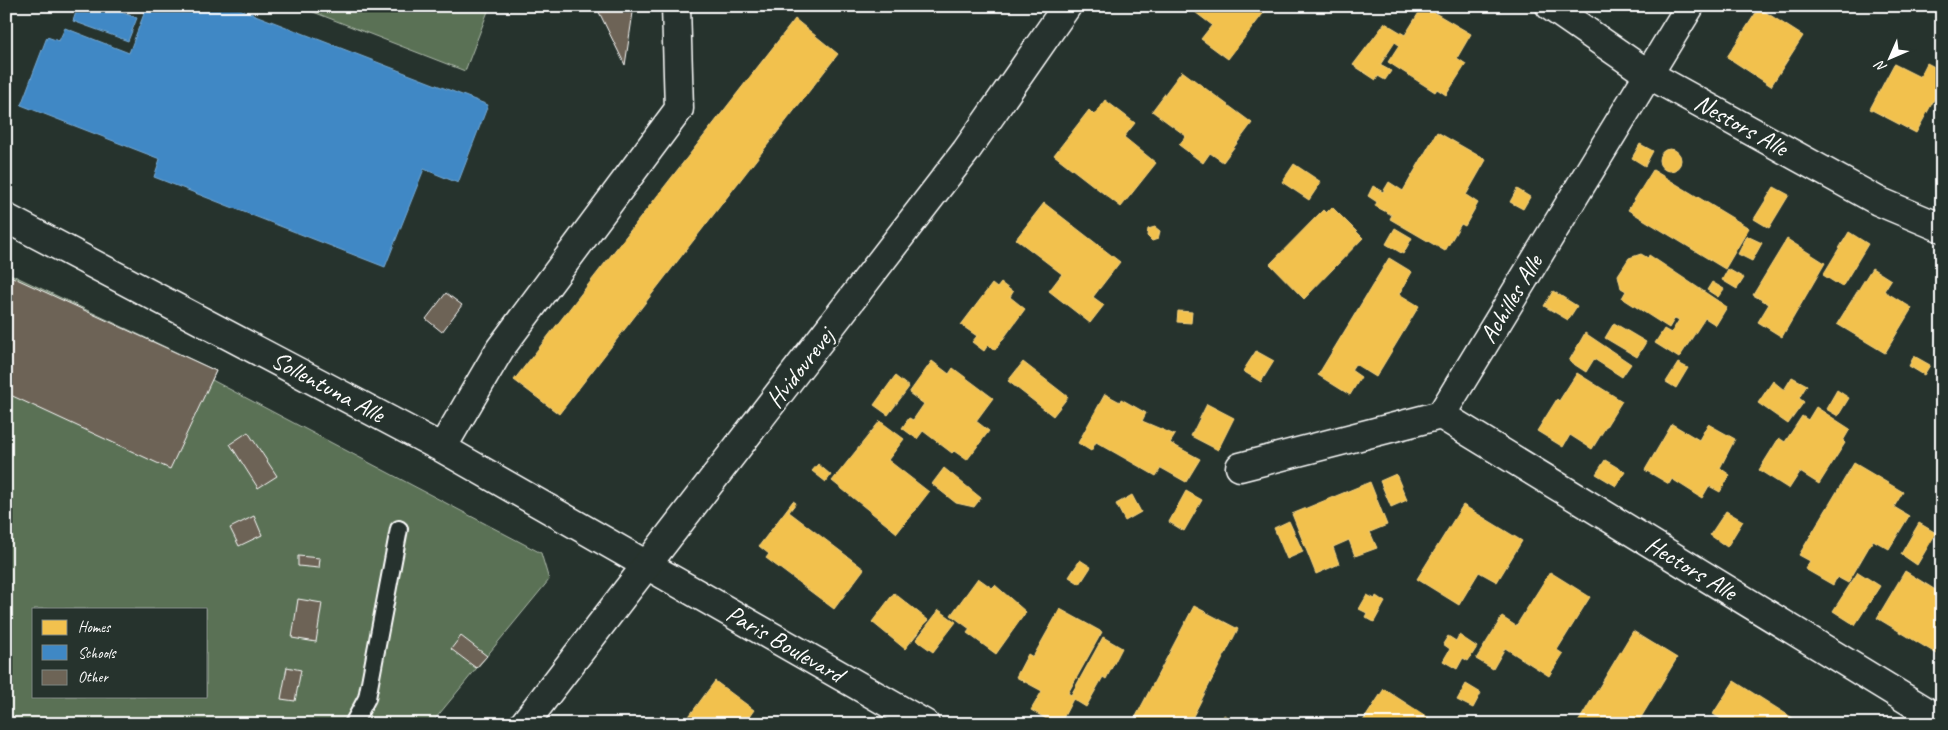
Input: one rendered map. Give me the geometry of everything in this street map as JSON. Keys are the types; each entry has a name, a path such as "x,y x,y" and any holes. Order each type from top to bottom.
{"street":[{"path":"442,448 500,349 679,109 676,6"},
{"name":"Hvidovrevej","path":"524,724 966,152 1067,6"},
{"name":"Nestors Alle","path":"1550,6 1648,74 1878,202 1942,228"},
{"name":"Achilles Alle","path":"1441,415 1690,6"},
{"name":"Sollentuna Alle","path":"6,218 442,448 646,565"},
{"path":"1240,467 1441,415"},
{"name":"Hectors Alle","path":"1441,415 1942,721"},
{"name":"Paris Boulevard","path":"646,565 925,724"}],"lane":[{"path":"353,724 367,698 399,529"}],"green space":[{"path":"298,6 490,6 465,71"},
{"path":"6,272 216,371 212,380 541,553 549,580 431,724 6,724"}],"building: Homes":[{"path":"1187,6 1269,6 1228,59 1201,39 1212,25"},
{"path":"1423,6 1471,34 1457,58 1466,64 1446,95 1437,89 1435,92 1388,62 1399,45 1395,42 1380,65 1391,71 1385,80 1378,76 1376,80 1353,65 1385,23 1405,35"},
{"path":"1759,8 1803,36 1771,86 1727,57"},
{"path":"795,19 838,54 559,414 514,380"},
{"path":"1927,63 1942,71 1942,85 1916,133 1870,109 1894,64 1920,77"},
{"path":"1182,71 1252,123 1223,162 1210,153 1203,163 1179,145 1186,136 1152,111"},
{"path":"1105,100 1135,123 1124,137 1156,163 1121,207 1054,155 1089,110 1094,115"},
{"path":"1437,132 1486,160 1466,195 1478,203 1465,226 1461,224 1445,251 1390,219 1392,215 1375,206 1377,202 1368,196 1373,186 1383,192 1389,182 1403,191"},
{"path":"1640,144 1653,151 1645,166 1632,158"},
{"path":"1670,149 1678,152 1681,160 1678,168 1670,171 1662,168 1659,160 1662,152"},
{"path":"1294,164 1321,182 1309,200 1282,182"},
{"path":"1653,170 1749,228 1725,269 1628,210"},
{"path":"1774,187 1789,195 1769,228 1754,219"},
{"path":"1517,189 1530,197 1523,209 1510,202"},
{"path":"1044,203 1120,262 1093,297 1104,305 1090,323 1049,291 1062,274 1016,239"},
{"path":"1332,207 1363,238 1304,299 1270,264 1323,210 1326,213"},
{"path":"1155,227 1160,231 1158,239 1152,241 1147,236 1148,229"},
{"path":"1395,228 1412,238 1403,254 1386,244"},
{"path":"1849,232 1868,244 1842,287 1823,275"},
{"path":"1747,236 1762,243 1752,261 1738,254"},
{"path":"1787,239 1825,263 1782,337 1758,322 1769,304 1753,295"},
{"path":"1641,254 1648,258 1649,255 1727,307 1716,325 1705,318 1679,358 1655,343 1664,329 1671,333 1679,320 1675,318 1669,328 1622,298 1626,291 1621,288 1618,275 1629,258"},
{"path":"1389,258 1412,272 1399,294 1419,306 1376,377 1355,364 1351,370 1361,377 1350,395 1318,375"},
{"path":"1872,268 1891,280 1884,291 1912,308 1885,353 1837,324"},
{"path":"1728,269 1744,278 1737,289 1722,280"},
{"path":"1712,282 1724,289 1718,297 1707,290"},
{"path":"1001,283 1013,292 1010,297 1025,309 995,350 988,345 984,351 972,342 977,336 961,325 992,284 997,288"},
{"path":"1553,291 1577,306 1568,320 1544,306"},
{"path":"1178,311 1192,312 1191,323 1177,322"},
{"path":"1614,323 1646,342 1637,357 1605,338"},
{"path":"1585,333 1631,364 1622,377 1594,359 1586,372 1569,361"},
{"path":"1256,351 1274,361 1261,382 1243,371"},
{"path":"1914,356 1930,365 1924,375 1909,366"},
{"path":"932,361 949,374 953,368 993,398 976,421 989,431 967,460 954,451 952,453 923,431 917,439 902,428 909,418 913,420 924,404 909,393"},
{"path":"1023,362 1068,397 1053,416 1008,381"},
{"path":"1678,363 1688,368 1676,388 1666,382"},
{"path":"1577,373 1622,401 1592,449 1570,435 1563,447 1537,431 1557,399 1559,401"},
{"path":"895,376 909,387 888,415 874,405"},
{"path":"1792,377 1807,385 1799,398 1804,402 1788,424 1758,403 1773,381 1784,390"},
{"path":"1837,390 1849,398 1838,416 1826,409"},
{"path":"1105,394 1120,402 1121,399 1146,413 1142,421 1175,435 1170,443 1200,459 1186,482 1161,468 1156,476 1096,442 1091,451 1078,443"},
{"path":"1207,404 1234,418 1218,450 1191,436"},
{"path":"1816,407 1850,429 1843,441 1845,443 1819,484 1800,472 1789,489 1759,470 1779,438 1785,442 1802,416 1808,420"},
{"path":"880,421 904,439 888,460 929,492 897,533 832,481"},
{"path":"1672,424 1699,440 1708,424 1735,439 1720,468 1730,475 1720,492 1709,486 1702,498 1672,479 1669,484 1645,470"},
{"path":"1605,460 1625,472 1616,486 1596,474"},
{"path":"1854,463 1903,492 1894,507 1909,516 1889,549 1873,540 1848,583 1837,577 1833,585 1805,569 1810,561 1799,555"},
{"path":"818,464 831,475 826,482 812,471"},
{"path":"944,468 981,498 974,507 956,503 932,484"},
{"path":"1396,474 1407,500 1391,507 1380,481"},
{"path":"1370,482 1387,525 1370,532 1377,548 1355,556 1349,540 1333,547 1339,564 1316,574 1292,514"},
{"path":"1186,491 1202,500 1184,531 1169,522"},
{"path":"1132,495 1141,512 1125,521 1116,504"},
{"path":"793,501 796,503 789,512 864,569 834,609 766,558 769,554 759,546"},
{"path":"1463,505 1522,541 1497,582 1479,572 1459,605 1417,579"},
{"path":"1726,511 1743,521 1727,547 1710,535"},
{"path":"1289,521 1303,552 1287,559 1274,528"},
{"path":"1919,523 1936,533 1917,565 1901,554"},
{"path":"1080,560 1091,567 1080,584 1069,577"},
{"path":"1905,571 1942,594 1942,645 1937,654 1877,618"},
{"path":"1550,572 1590,597 1557,650 1563,654 1549,676 1505,648 1493,669 1476,659 1502,617 1516,626"},
{"path":"1858,572 1880,586 1855,625 1833,611"},
{"path":"978,578 992,588 995,585 1026,612 996,654 967,633 970,629 951,615"},
{"path":"894,593 928,620 905,649 872,622"},
{"path":"1367,595 1375,599 1376,596 1385,602 1374,622 1365,617 1367,613 1359,609"},
{"path":"1194,606 1238,629 1189,724 1132,724"},
{"path":"1060,609 1102,632 1068,693 1071,695 1103,637 1122,648 1106,679 1103,677 1086,707 1073,699 1060,724 1055,724 1031,710 1042,691 1016,677 1028,654 1033,657"},
{"path":"939,610 956,622 933,652 916,640"},
{"path":"1633,631 1677,658 1637,724 1577,724"},
{"path":"1459,635 1477,647 1468,661 1463,658 1457,669 1443,661 1450,649 1443,644 1448,636 1456,641"},
{"path":"715,681 754,710 744,724 679,724 684,717 687,719"},
{"path":"1734,681 1802,724 1729,724 1713,714"},
{"path":"1466,684 1481,693 1473,708 1457,700"},
{"path":"1384,689 1432,720 1430,724 1361,724"},
{"path":"1224,715 1239,724 1219,724"}],"building: Schools":[{"path":"78,6 105,6 137,18 128,41 73,21"},
{"path":"147,6 232,6 488,105 458,183 424,169 385,267 154,177 160,159 21,105 47,37 59,41 65,28 129,53"}],"building: Other":[{"path":"596,6 634,6 625,65"},
{"path":"6,274 216,371 170,469 6,393"},
{"path":"446,293 462,305 442,332 426,319"},
{"path":"248,432 277,476 258,488 230,444"},
{"path":"254,516 262,535 239,546 230,528"},
{"path":"298,556 320,558 319,568 298,566"},
{"path":"298,599 322,603 316,642 292,638"},
{"path":"461,636 487,656 476,668 451,649"},
{"path":"287,667 301,670 295,701 281,699"}]}
